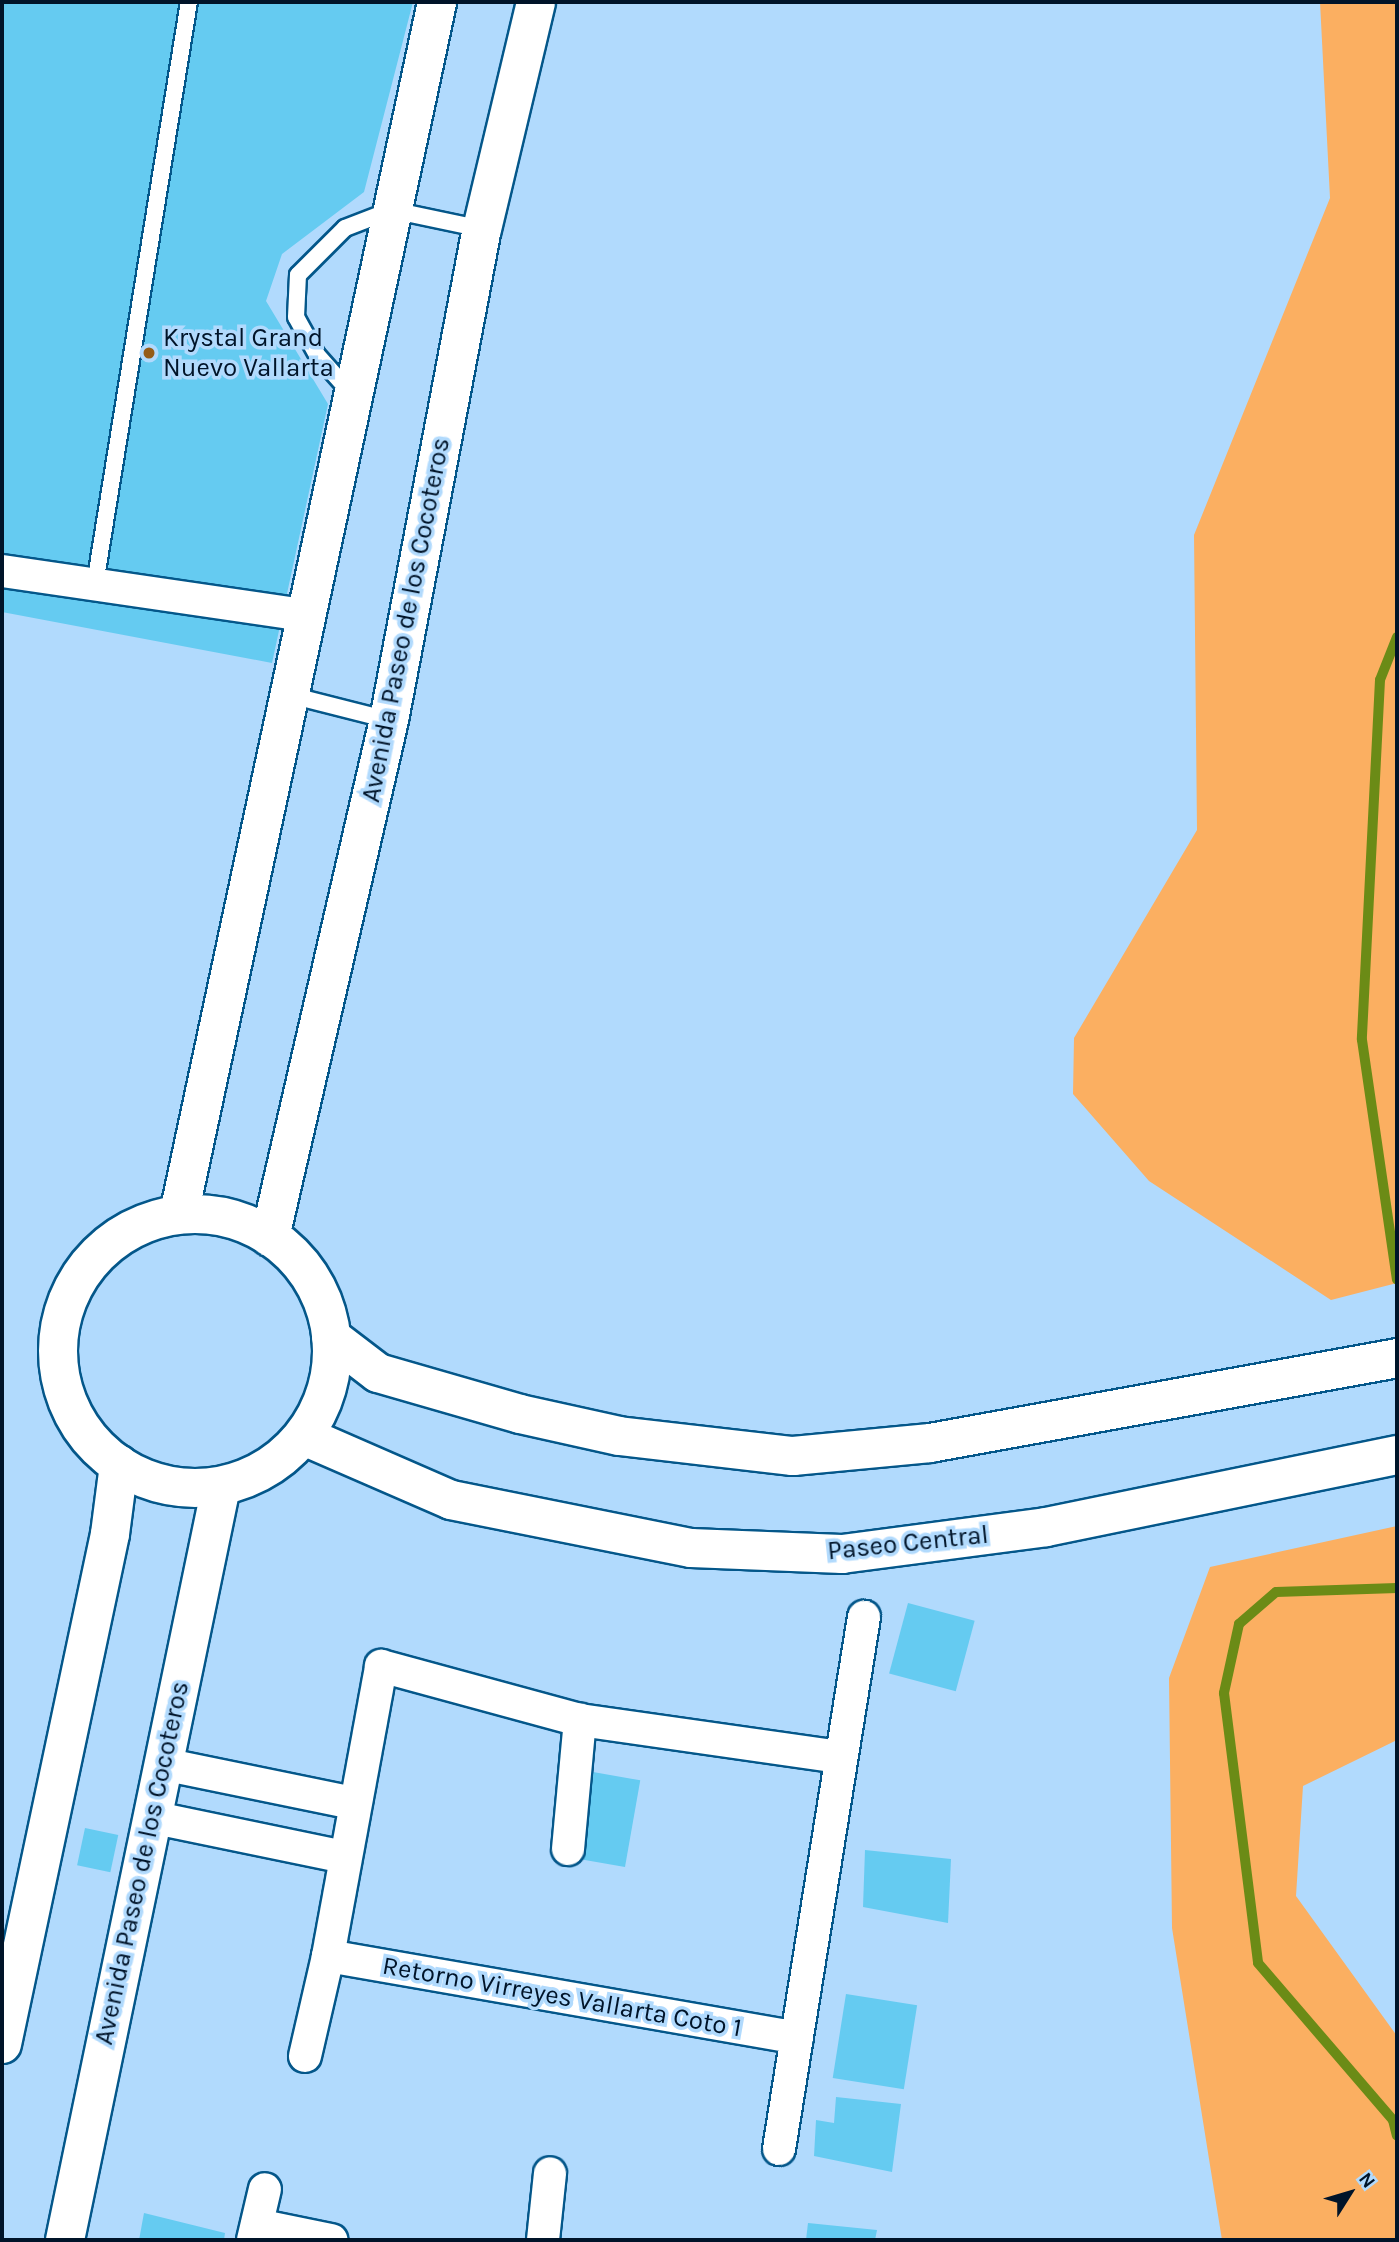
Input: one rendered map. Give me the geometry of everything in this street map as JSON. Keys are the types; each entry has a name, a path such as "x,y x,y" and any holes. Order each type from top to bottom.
{"main road":[{"path":"179,1214 438,2"},
{"name":"Avenida Paseo de los Cocoteros","path":"270,1237 389,720 482,229 536,2"},
{"path":"179,1214 226,1217 270,1237 300,1263 321,1298 331,1337 331,1372 321,1406 304,1436 281,1459 252,1477 221,1487 166,1486 119,1465 88,1438 68,1405 58,1368 59,1329 69,1293 90,1261 130,1229 179,1214"},
{"path":"331,1337 378,1373 520,1414 619,1437 793,1456 930,1443 1397,1358"},
{"name":"Paseo Central","path":"304,1436 451,1500 691,1548 842,1554 1046,1527 1397,1455"},
{"path":"2,2045 110,1534 119,1465"},
{"name":"Avenida Paseo de los Cocoteros","path":"65,2240 221,1487"}],"street":[{"path":"2,571 305,615"},
{"path":"779,2149 864,1617"},
{"path":"305,2056 328,1956 353,1803 381,1666 580,1720 840,1757"},
{"path":"568,1849 580,1720"},
{"path":"163,1764 353,1803"},
{"path":"151,1817 345,1857"},
{"name":"Retorno Virreyes Vallarta Coto 1","path":"328,1956 797,2038"},
{"path":"543,2240 550,2173"},
{"path":"265,2189 255,2233 331,2240"}],"lane":[{"path":"95,584 189,2"},
{"path":"353,394 317,355 296,317 298,275 345,228 392,210 482,229"},
{"path":"288,694 389,720"}],"shaded area":[{"path":"1320,2 1397,2 1397,1283 1331,1300 1149,1181 1073,1094 1074,1038 1197,830 1194,535 1330,198"},
{"path":"1397,1526 1397,1740 1303,1786 1296,1896 1397,2036 1397,2240 1222,2240 1172,1928 1169,1678 1210,1567"}],"building":[{"name":"Krystal Grand Nuevo Vallarta","path":"2,2 413,2 364,192 282,254 266,301 328,404 272,663 2,612"},
{"path":"908,1603 975,1621 956,1691 889,1674"},
{"path":"593,1772 640,1780 625,1867 578,1859"},
{"path":"85,1828 118,1835 110,1872 77,1865"},
{"path":"865,1850 951,1859 948,1923 863,1907"},
{"path":"846,1994 917,2005 904,2089 833,2078"},
{"path":"836,2097 901,2104 892,2172 814,2156 816,2120 834,2123"},
{"path":"144,2213 225,2233 224,2240 139,2240"},
{"path":"808,2223 877,2230 875,2240 806,2240"}],"waterway":[{"path":"1397,637 1380,680 1362,1040 1397,1279"},
{"path":"1397,1588 1276,1592 1239,1624 1224,1693 1258,1963 1393,2120 1397,2136"}],"place":[{"name":"Krystal Grand Nuevo Vallarta","path":"149,353"}]}
